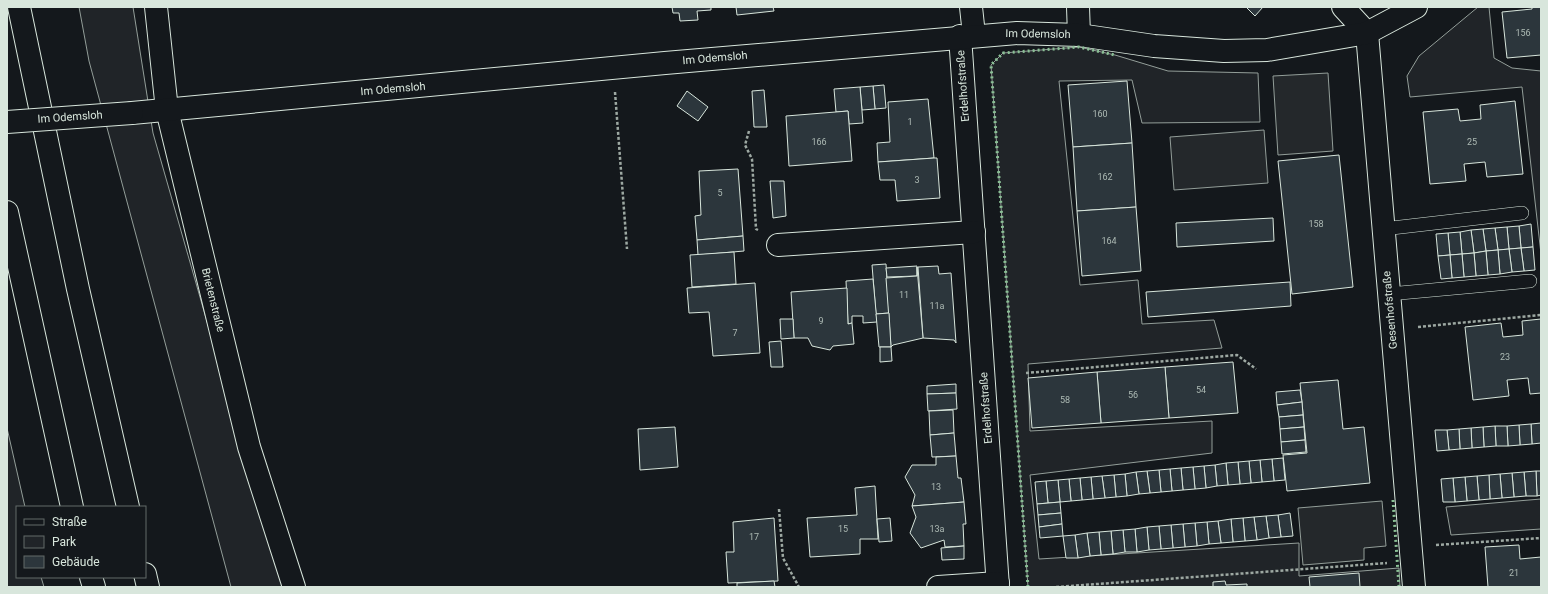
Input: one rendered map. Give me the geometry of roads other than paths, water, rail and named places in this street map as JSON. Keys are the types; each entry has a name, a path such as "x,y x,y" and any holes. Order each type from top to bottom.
{"main road":[{"path":"19,7 76,281 128,506"},
{"name":"Brietenstraße","path":"156,7 167,110 249,448 294,587"},
{"name":"Erdelhofstraße","path":"938,587 998,585 974,232 967,36 971,7"},
{"path":"1078,7 1079,35"},
{"path":"1343,7 1367,33"},
{"name":"Im Odemsloh","path":"7,122 167,110 613,68 967,36 1017,33 1079,35 1154,46 1224,51 1267,50 1367,33 1416,7"},
{"name":"Gesenhofstraße","path":"1367,33 1414,587"},
{"path":"7,212 72,506"},
{"path":"778,245 974,232"}],"lane":[{"path":"1383,229 1522,213"},
{"path":"1389,294 1530,282"}]}
